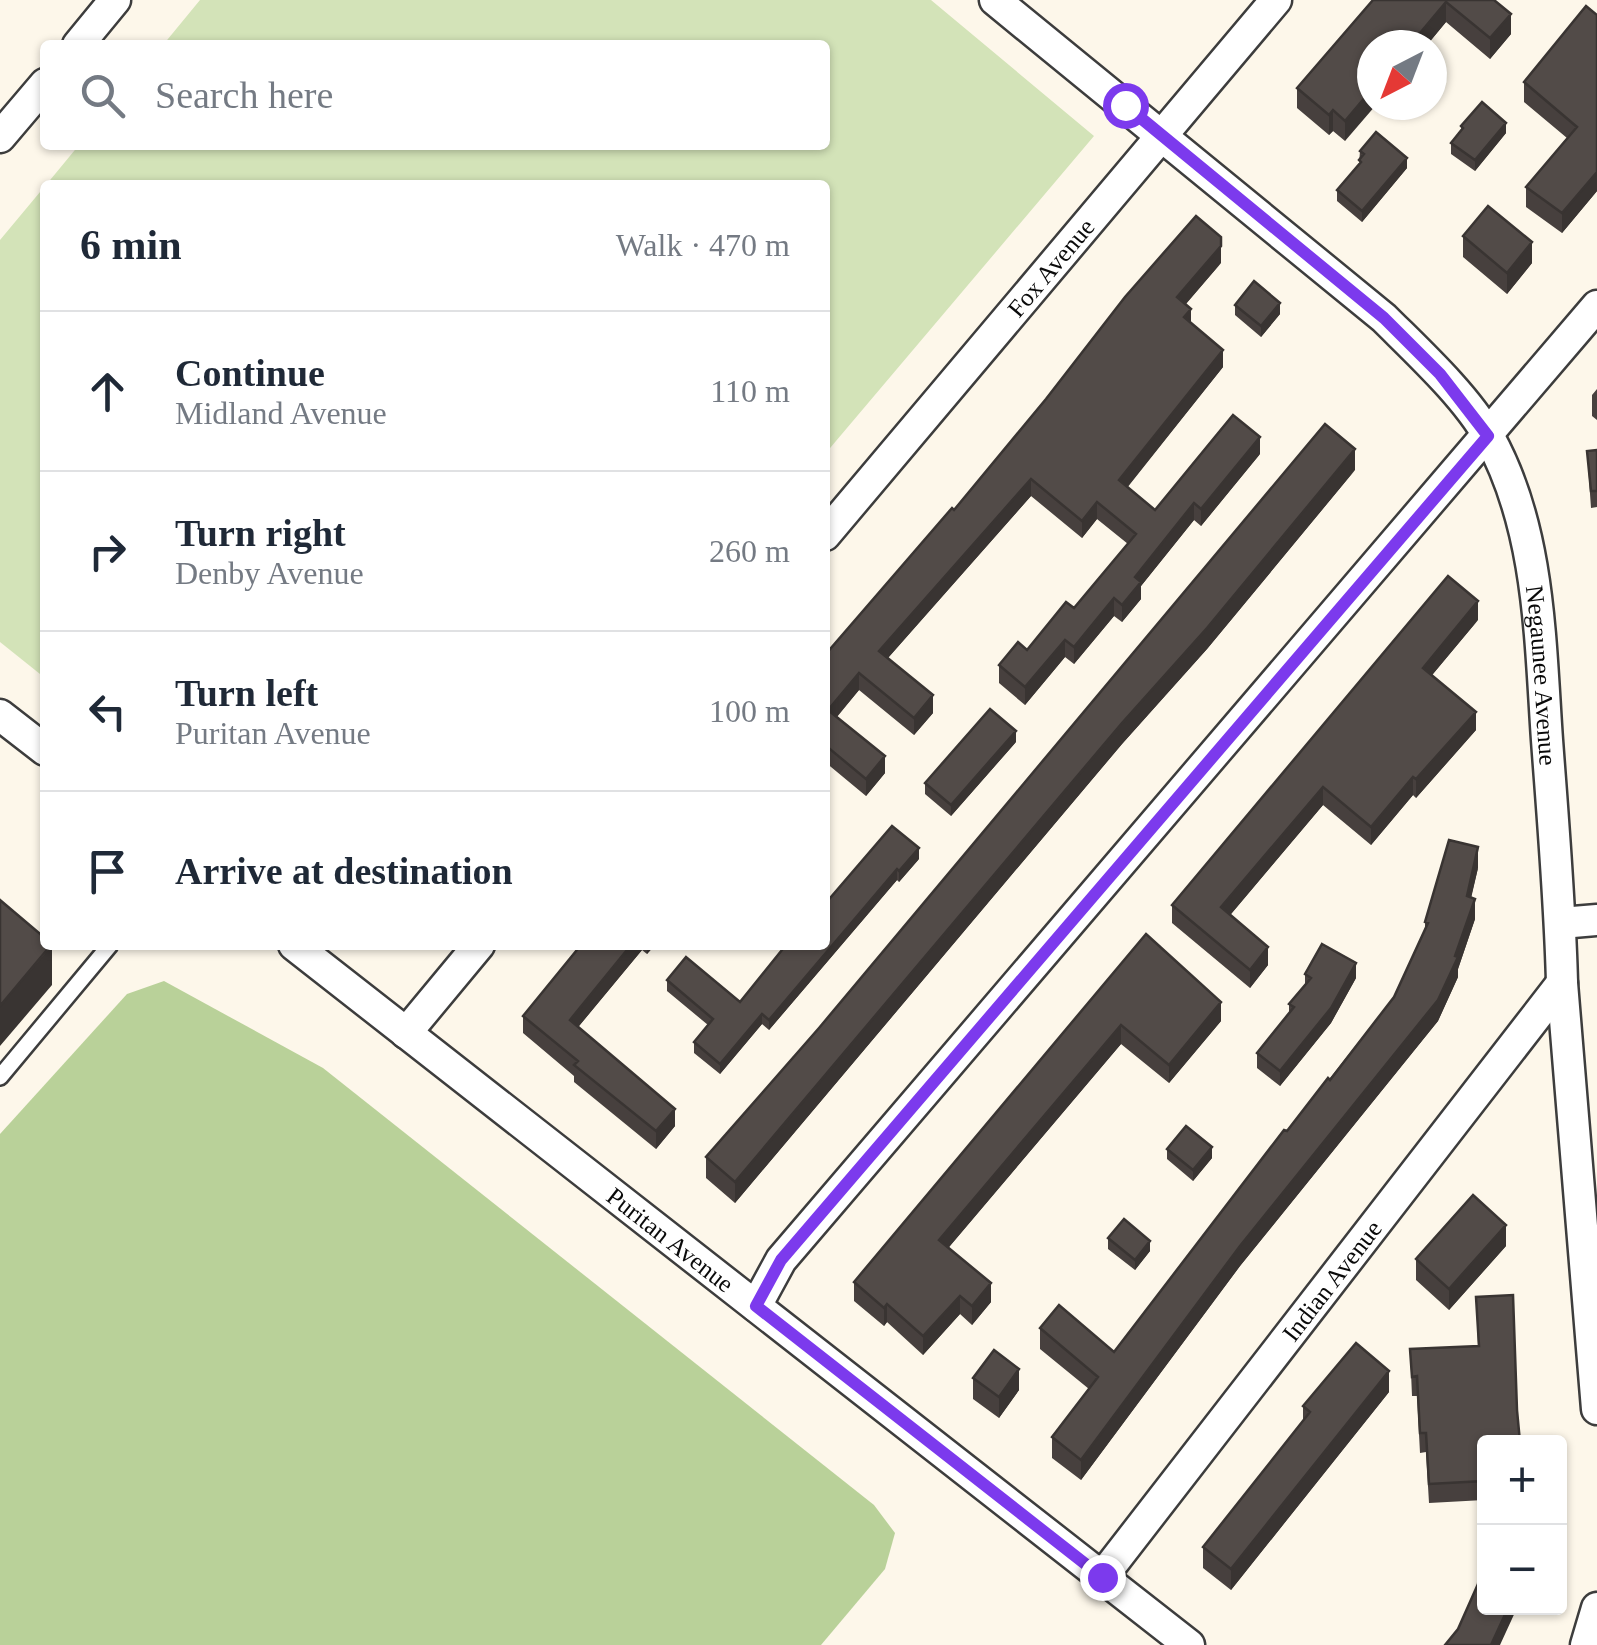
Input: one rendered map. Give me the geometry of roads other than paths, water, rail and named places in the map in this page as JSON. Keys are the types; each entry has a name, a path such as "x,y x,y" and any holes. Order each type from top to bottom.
{"street":[{"path":"82,40 115,0"},
{"name":"Negaunee Avenue","path":"995,0 1384,318 1440,374 1488,436 1515,500 1534,576 1562,983"},
{"name":"Fox Avenue","path":"830,529 1276,0"},
{"path":"0,137 40,90"},
{"path":"756,1306 781,1260 1597,306"},
{"path":"0,715 40,746"},
{"path":"1560,923 1597,920"},
{"name":"Puritan Avenue","path":"300,950 1189,1645"},
{"path":"406,1033 475,950"},
{"path":"1562,983 1597,1409"},
{"name":"Indian Avenue","path":"1102,1577 1562,983"},
{"path":"1586,1645 1597,1608"}],"lane":[{"path":"0,1077 106,950"}]}
